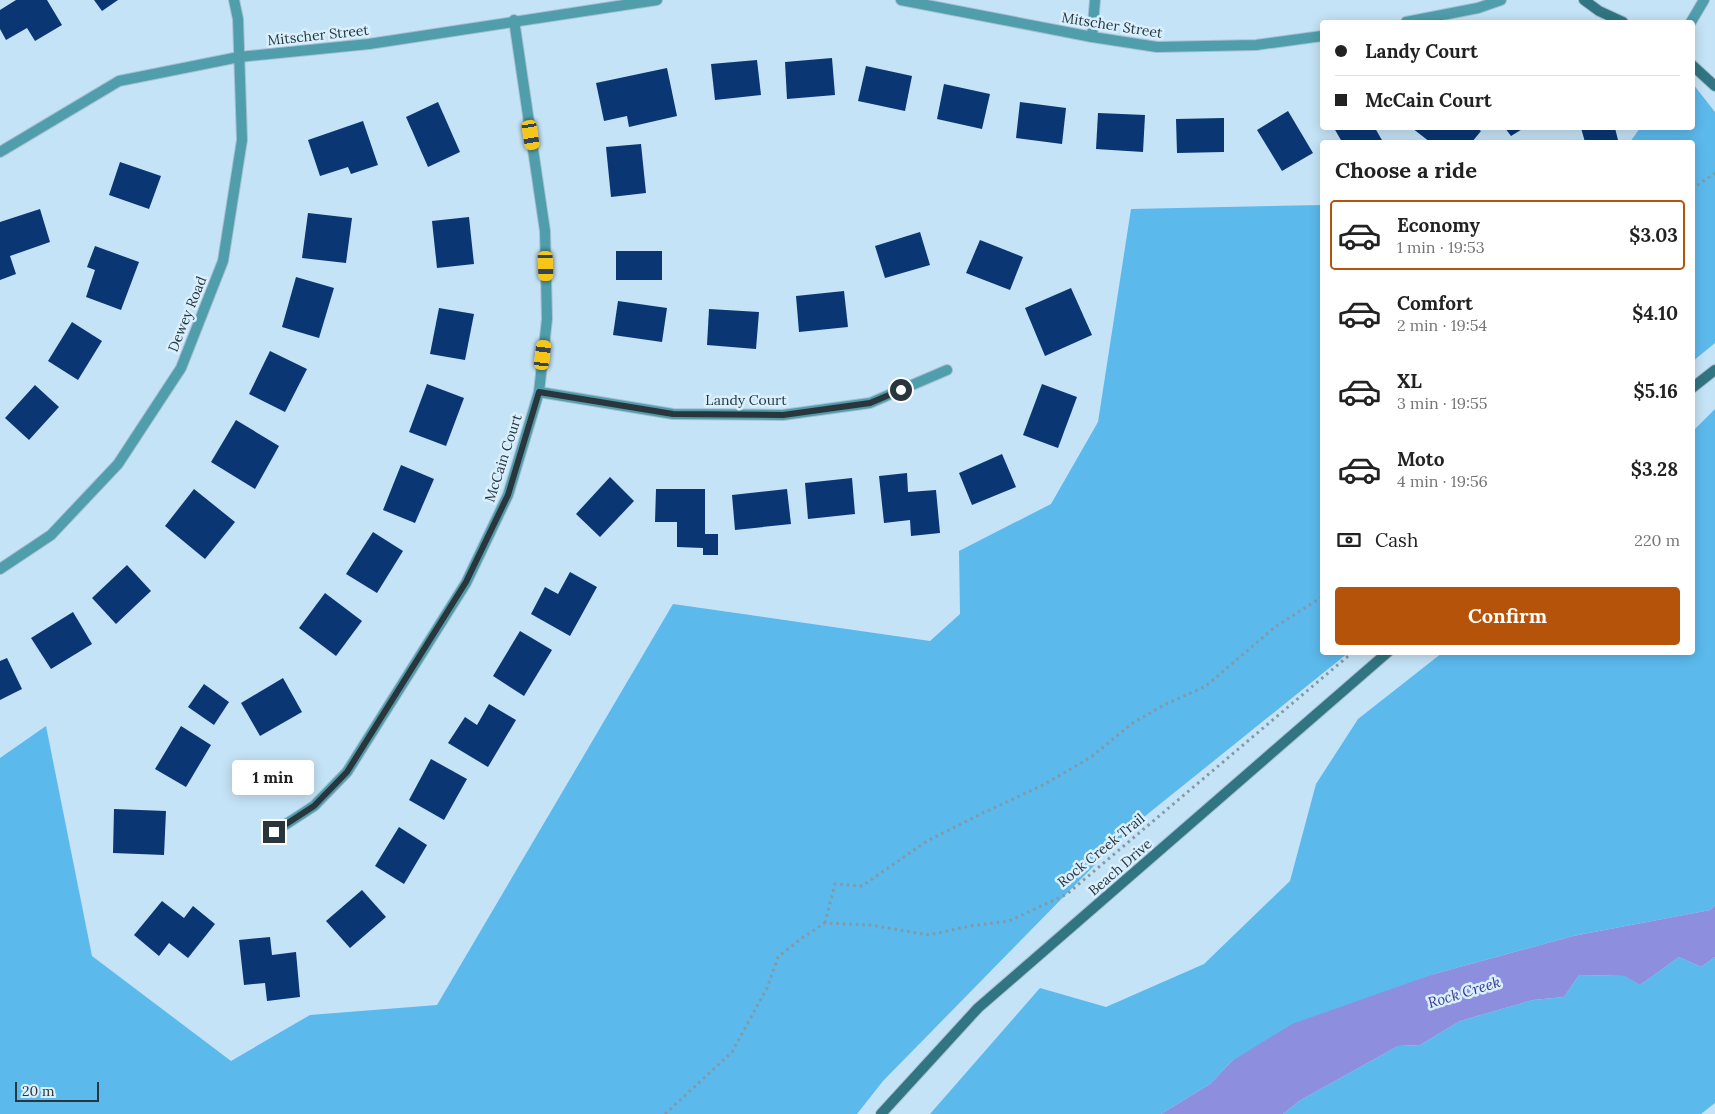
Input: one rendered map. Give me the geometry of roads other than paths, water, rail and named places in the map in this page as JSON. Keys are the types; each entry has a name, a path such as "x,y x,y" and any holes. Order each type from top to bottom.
{"street":[{"name":"Dewey Road","path":"0,569 51,535 118,464 181,368 223,262 242,140 238,19 234,0"},
{"name":"Mitscher Street","path":"0,152 119,81 239,58 369,44 514,20 657,0"},
{"name":"Mitscher Street","path":"901,0 1092,37 1156,47 1256,45 1320,36"},
{"path":"1092,37 1095,0"},
{"path":"1416,20 1478,8 1501,0"},
{"path":"1584,0 1599,11 1619,20"},
{"path":"1692,20 1704,0"},
{"name":"McCain Court","path":"274,832 314,806 347,772 466,582 508,495 539,392 547,319 545,230 514,20"},
{"path":"1695,68 1715,86"},
{"name":"Landy Court","path":"539,392 673,414 783,415 870,403 947,370"},
{"path":"1695,386 1715,370"},
{"name":"Beach Drive","path":"881,1114 978,1008 1385,655"}],"water":[{"name":"Rock Creek","path":"1715,905 1715,957 1701,967 1679,957 1640,985 1625,976 1579,975 1564,997 1533,1000 1460,1021 1420,1045 1398,1046 1299,1101 1283,1114 1161,1114 1210,1084 1232,1061 1292,1024 1434,974 1573,936 1710,910"}]}
